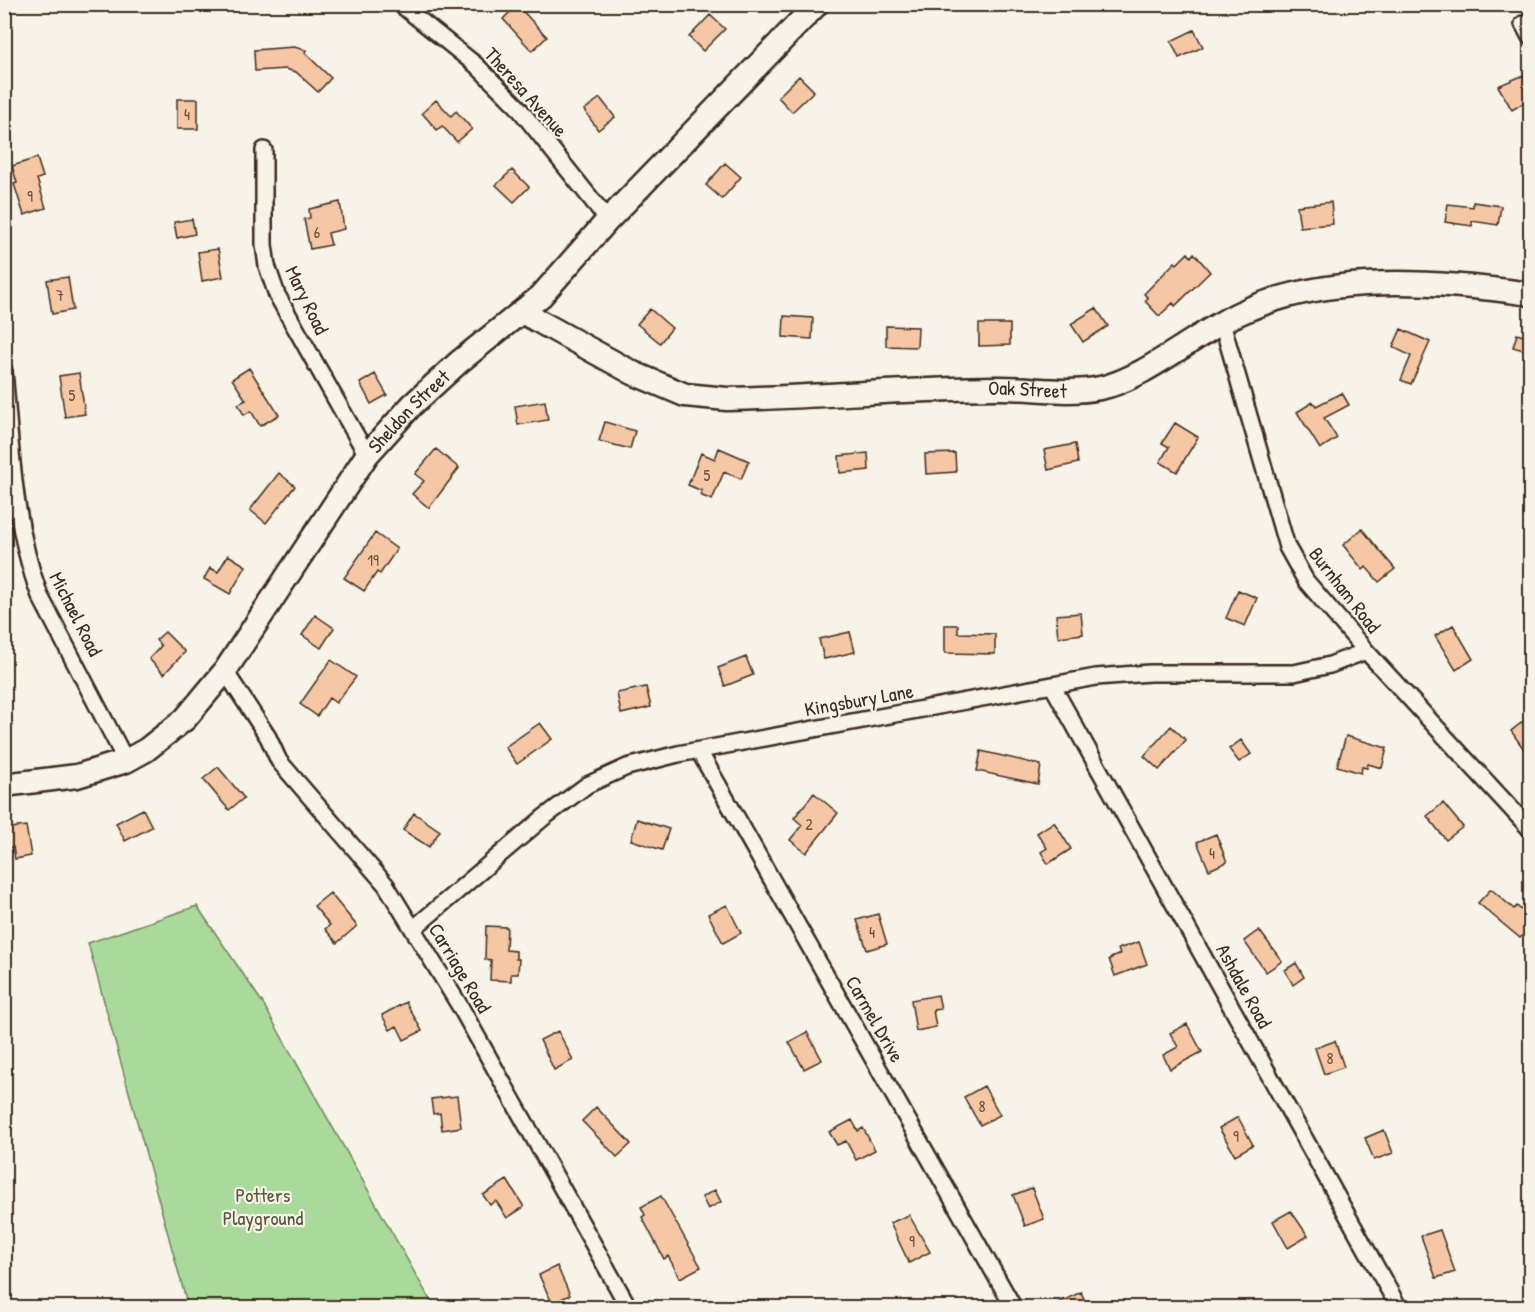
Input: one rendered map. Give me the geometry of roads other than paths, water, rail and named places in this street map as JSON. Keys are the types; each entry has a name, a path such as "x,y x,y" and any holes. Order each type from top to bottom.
{"street":[{"name":"Theresa Avenue","path":"400,4 476,66 517,106 608,220"},
{"name":"Sheldon Street","path":"4,785 77,776 126,761 146,750 185,719 225,671 367,455 412,405 451,369 541,296 608,220 817,4"},
{"name":"Mary Road","path":"264,150 264,245 267,266 277,295 367,455"},
{"name":"Oak Street","path":"522,312 633,373 685,395 727,399 996,388 1071,390 1101,388 1126,378 1239,313 1294,293 1418,282 1530,294"},
{"name":"Burnham Road","path":"1222,323 1287,547 1306,581 1366,651 1530,829"},
{"name":"Michael Road","path":"4,371 21,537 31,572 40,596 126,761"},
{"name":"Kingsbury Lane","path":"413,929 543,818 587,785 627,767 699,751 1096,677 1150,673 1294,673 1329,665 1366,651"},
{"name":"Carriage Road","path":"225,671 268,737 279,761 386,885 461,1008 630,1308"},
{"name":"Ashdale Road","path":"1052,685 1400,1308"},
{"name":"Carmel Drive","path":"699,751 1014,1308"}],"park label":[{"name":"Potters Playground","path":"263,1206"}]}
